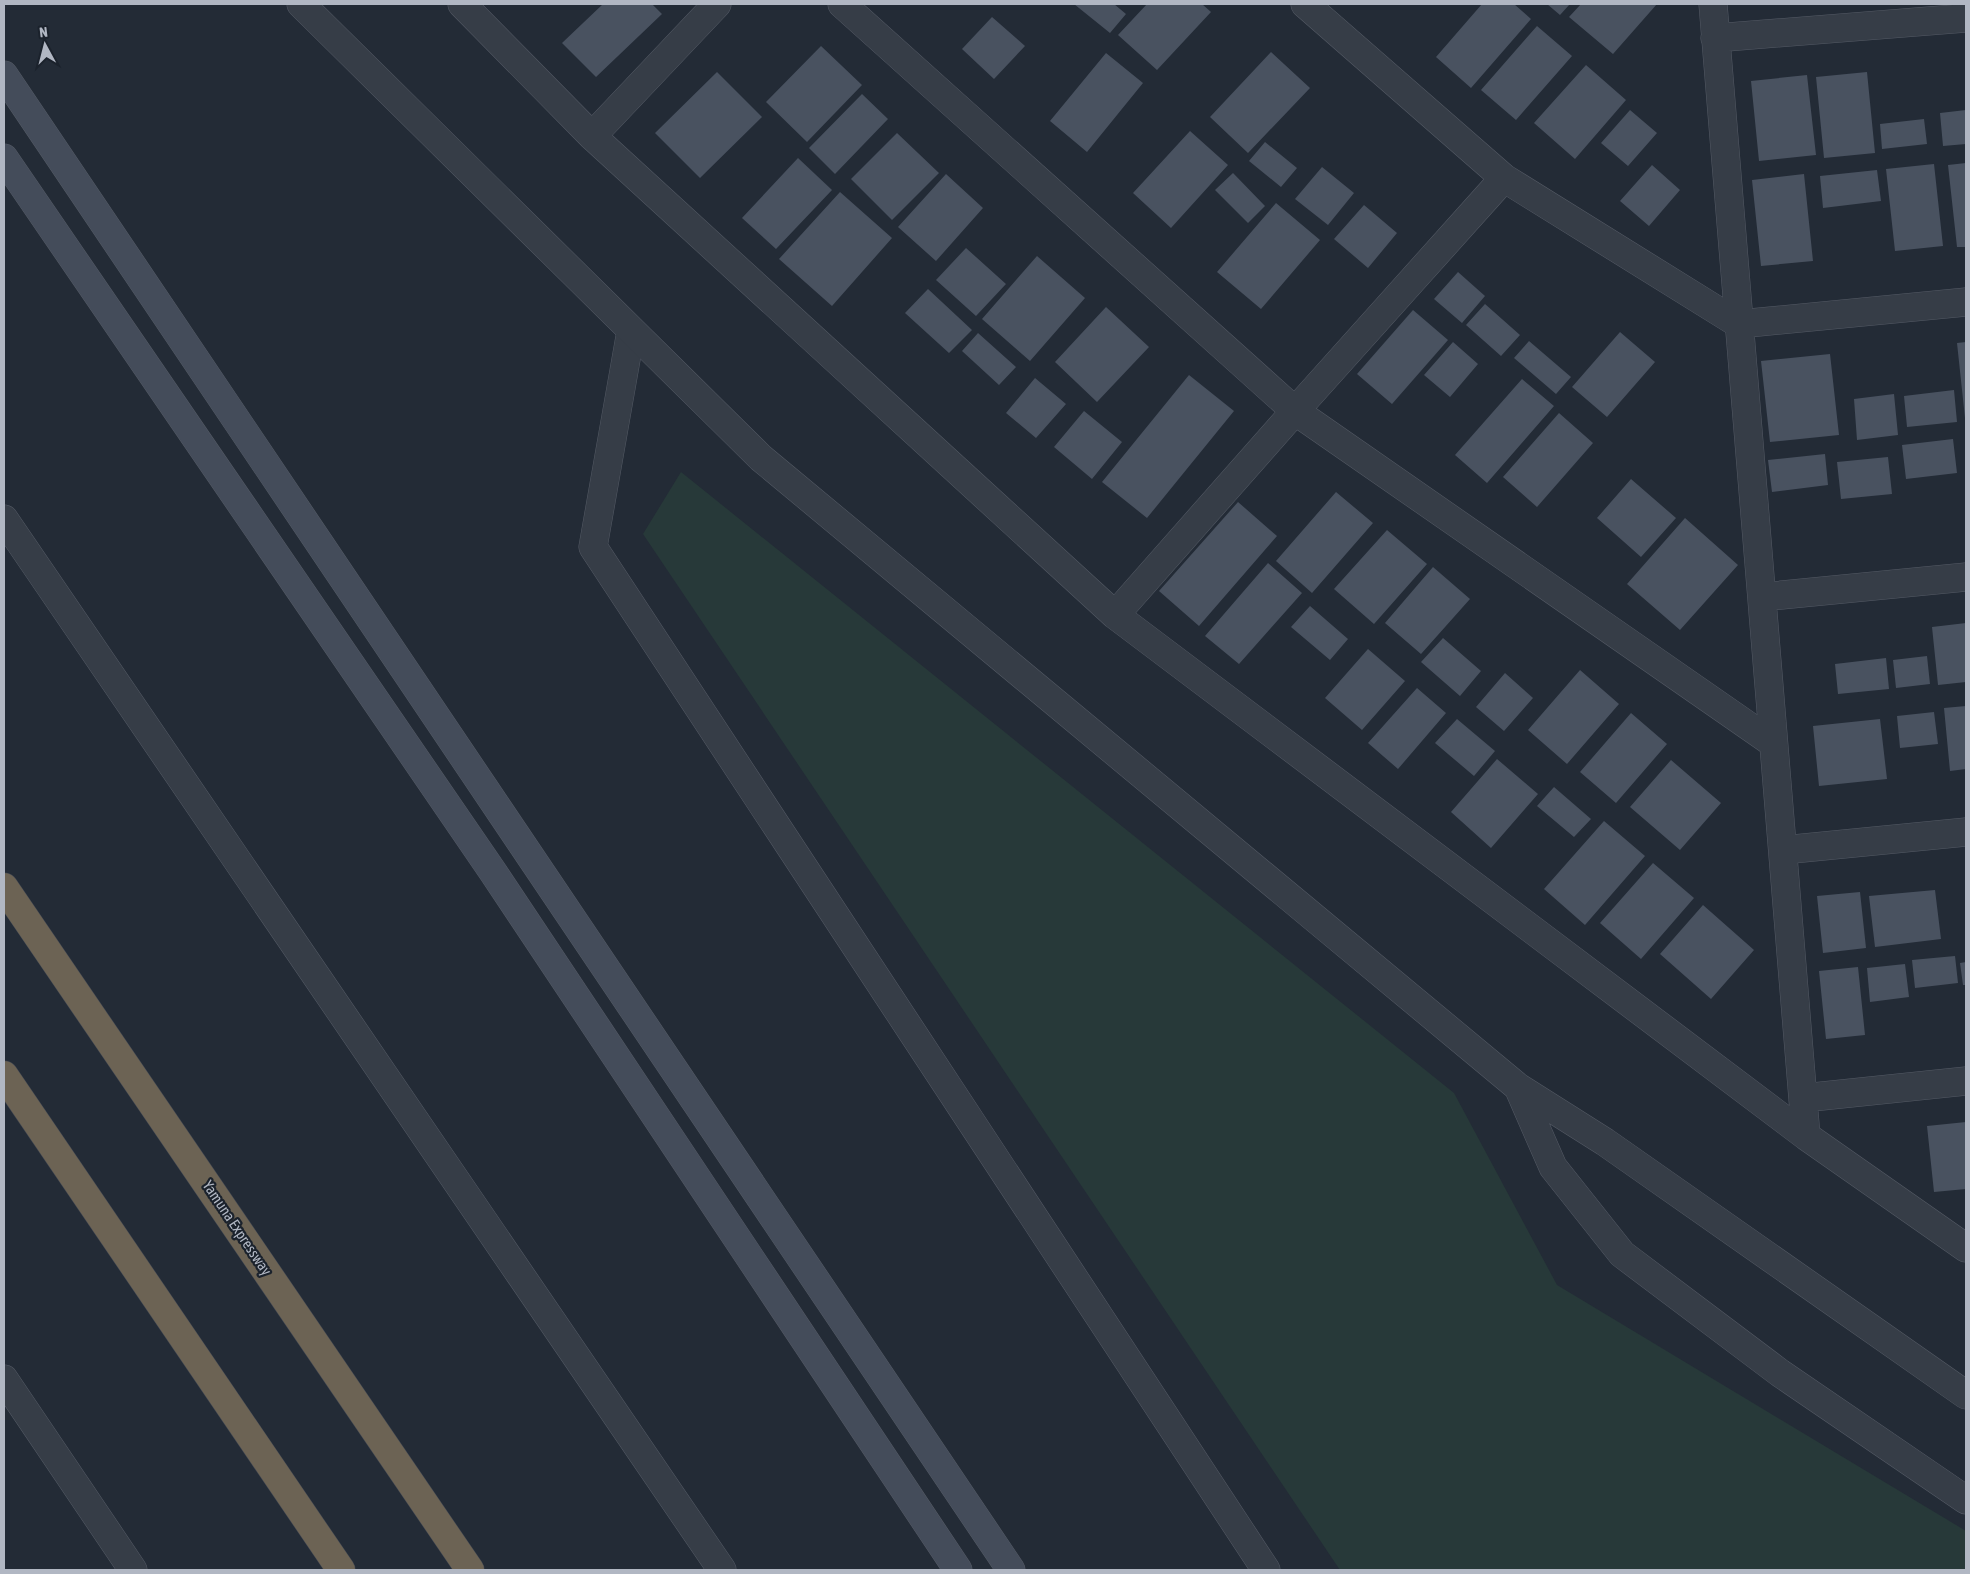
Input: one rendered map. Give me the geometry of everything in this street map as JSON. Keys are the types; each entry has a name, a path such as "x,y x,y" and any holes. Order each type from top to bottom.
{"highway":[{"name":"Yamuna Expressway","path":"4,887 470,1570"},
{"path":"4,1075 341,1570"}],"main road":[{"path":"4,75 1011,1570"},
{"path":"4,158 492,872 958,1570"}],"street":[{"path":"301,4 761,458 1518,1087 1605,1142 1966,1395"},
{"path":"462,4 592,136 1115,615 1806,1136 1966,1248"},
{"path":"592,136 717,4"},
{"path":"842,4 1294,411 1773,743"},
{"path":"1305,4 1504,178 1739,324 1966,302"},
{"path":"1712,4 1806,1136"},
{"path":"1716,38 1966,18"},
{"path":"1115,615 1294,411 1504,178"},
{"path":"631,331 593,547 1266,1570"},
{"path":"4,519 722,1570"},
{"path":"1762,597 1966,577"},
{"path":"1782,850 1966,832"},
{"path":"1803,1098 1966,1081"},
{"path":"1518,1087 1553,1168 1622,1254 1780,1373 1966,1500"},
{"path":"4,1379 133,1570"}],"shaded area":[{"path":"681,472 1454,1093 1557,1285 1966,1531 1966,1570 1340,1570 643,534"}],"building":[{"path":"603,4 652,4 662,14 596,77 562,43"},
{"path":"1074,4 1114,4 1126,14 1110,33"},
{"path":"1147,4 1202,4 1211,12 1157,70 1118,35"},
{"path":"1482,4 1514,4 1531,19 1471,88 1436,57"},
{"path":"1547,4 1570,4 1560,15"},
{"path":"1581,4 1657,4 1613,54 1569,17"},
{"path":"992,17 1025,46 994,79 962,49"},
{"path":"1537,26 1572,56 1516,120 1481,90"},
{"path":"821,46 862,85 807,142 766,102"},
{"path":"1271,52 1310,88 1248,153 1210,117"},
{"path":"1106,53 1143,83 1087,152 1050,121"},
{"path":"1586,65 1626,100 1575,159 1534,123"},
{"path":"717,72 762,117 700,178 655,133"},
{"path":"1867,72 1875,153 1824,158 1816,77"},
{"path":"1807,75 1816,155 1759,161 1751,81"},
{"path":"862,94 888,119 835,174 809,148"},
{"path":"1630,110 1657,133 1628,166 1601,143"},
{"path":"1966,110 1966,144 1943,146 1940,113"},
{"path":"1924,119 1927,144 1882,149 1880,124"},
{"path":"1190,131 1228,165 1171,228 1133,193"},
{"path":"897,133 939,173 892,220 851,179"},
{"path":"1265,142 1297,168 1281,187 1249,161"},
{"path":"798,158 832,190 776,249 742,218"},
{"path":"1966,163 1966,247 1957,247 1948,165"},
{"path":"1934,164 1943,246 1895,251 1886,169"},
{"path":"1652,165 1680,190 1649,226 1620,201"},
{"path":"1322,167 1354,193 1328,225 1295,199"},
{"path":"1877,170 1881,201 1823,208 1820,176"},
{"path":"1233,173 1265,206 1248,223 1215,190"},
{"path":"946,174 983,208 936,261 898,227"},
{"path":"1804,174 1813,261 1761,266 1752,180"},
{"path":"840,192 892,238 832,306 779,259"},
{"path":"1276,203 1320,240 1261,309 1217,272"},
{"path":"1364,205 1397,233 1368,268 1334,239"},
{"path":"966,248 1006,284 976,316 936,280"},
{"path":"1037,256 1085,298 1030,361 982,319"},
{"path":"1458,272 1485,296 1462,323 1434,299"},
{"path":"928,289 972,330 949,353 905,313"},
{"path":"1485,304 1520,335 1501,356 1466,325"},
{"path":"1106,307 1149,347 1097,402 1055,362"},
{"path":"1413,310 1448,340 1392,404 1357,374"},
{"path":"1620,332 1655,362 1607,417 1572,387"},
{"path":"978,333 1016,367 999,385 962,351"},
{"path":"1529,341 1571,377 1556,394 1514,358"},
{"path":"1453,342 1478,364 1450,397 1424,375"},
{"path":"1966,342 1966,418 1965,418 1957,343"},
{"path":"1830,354 1839,435 1770,442 1761,361"},
{"path":"1189,375 1234,411 1147,518 1102,482"},
{"path":"1035,378 1066,404 1036,438 1006,413"},
{"path":"1522,379 1554,406 1487,483 1455,455"},
{"path":"1954,390 1957,422 1907,427 1904,396"},
{"path":"1894,394 1898,435 1857,440 1854,399"},
{"path":"1084,411 1122,442 1092,479 1054,447"},
{"path":"1559,413 1593,443 1537,507 1503,477"},
{"path":"1953,439 1957,473 1906,479 1902,445"},
{"path":"1825,454 1828,485 1772,492 1768,460"},
{"path":"1888,457 1892,494 1841,499 1837,462"},
{"path":"1631,479 1676,518 1641,557 1597,518"},
{"path":"1336,492 1373,523 1312,593 1276,561"},
{"path":"1238,502 1277,536 1199,626 1159,591"},
{"path":"1685,518 1738,565 1680,630 1627,584"},
{"path":"1387,530 1427,564 1374,624 1334,589"},
{"path":"1268,563 1302,593 1239,664 1205,636"},
{"path":"1433,567 1470,599 1421,654 1385,623"},
{"path":"1310,606 1348,639 1330,660 1291,627"},
{"path":"1966,623 1966,682 1938,685 1932,627"},
{"path":"1443,638 1481,671 1460,696 1421,662"},
{"path":"1368,649 1405,681 1362,730 1325,698"},
{"path":"1927,656 1930,684 1896,688 1893,660"},
{"path":"1886,658 1889,689 1838,694 1835,664"},
{"path":"1580,670 1619,704 1567,764 1528,730"},
{"path":"1505,673 1533,698 1504,731 1476,707"},
{"path":"1417,688 1446,713 1398,769 1368,743"},
{"path":"1966,706 1966,769 1950,771 1944,708"},
{"path":"1934,712 1938,744 1900,748 1897,716"},
{"path":"1631,713 1667,744 1616,803 1580,772"},
{"path":"1457,719 1495,751 1474,776 1435,743"},
{"path":"1880,719 1887,779 1819,786 1813,726"},
{"path":"1497,759 1538,794 1491,848 1451,812"},
{"path":"1671,760 1721,803 1680,850 1630,807"},
{"path":"1554,787 1591,819 1574,837 1537,806"},
{"path":"1604,821 1645,856 1585,925 1544,889"},
{"path":"1653,863 1694,898 1641,959 1600,923"},
{"path":"1935,890 1941,939 1875,947 1869,896"},
{"path":"1860,892 1866,948 1823,953 1817,896"},
{"path":"1703,905 1754,950 1711,999 1660,954"},
{"path":"1955,956 1958,983 1915,988 1912,960"},
{"path":"1966,962 1966,985 1963,985 1960,963"},
{"path":"1905,964 1909,997 1870,1002 1867,968"},
{"path":"1858,967 1865,1035 1826,1039 1819,971"},
{"path":"1966,1122 1966,1189 1934,1192 1927,1126"}]}
